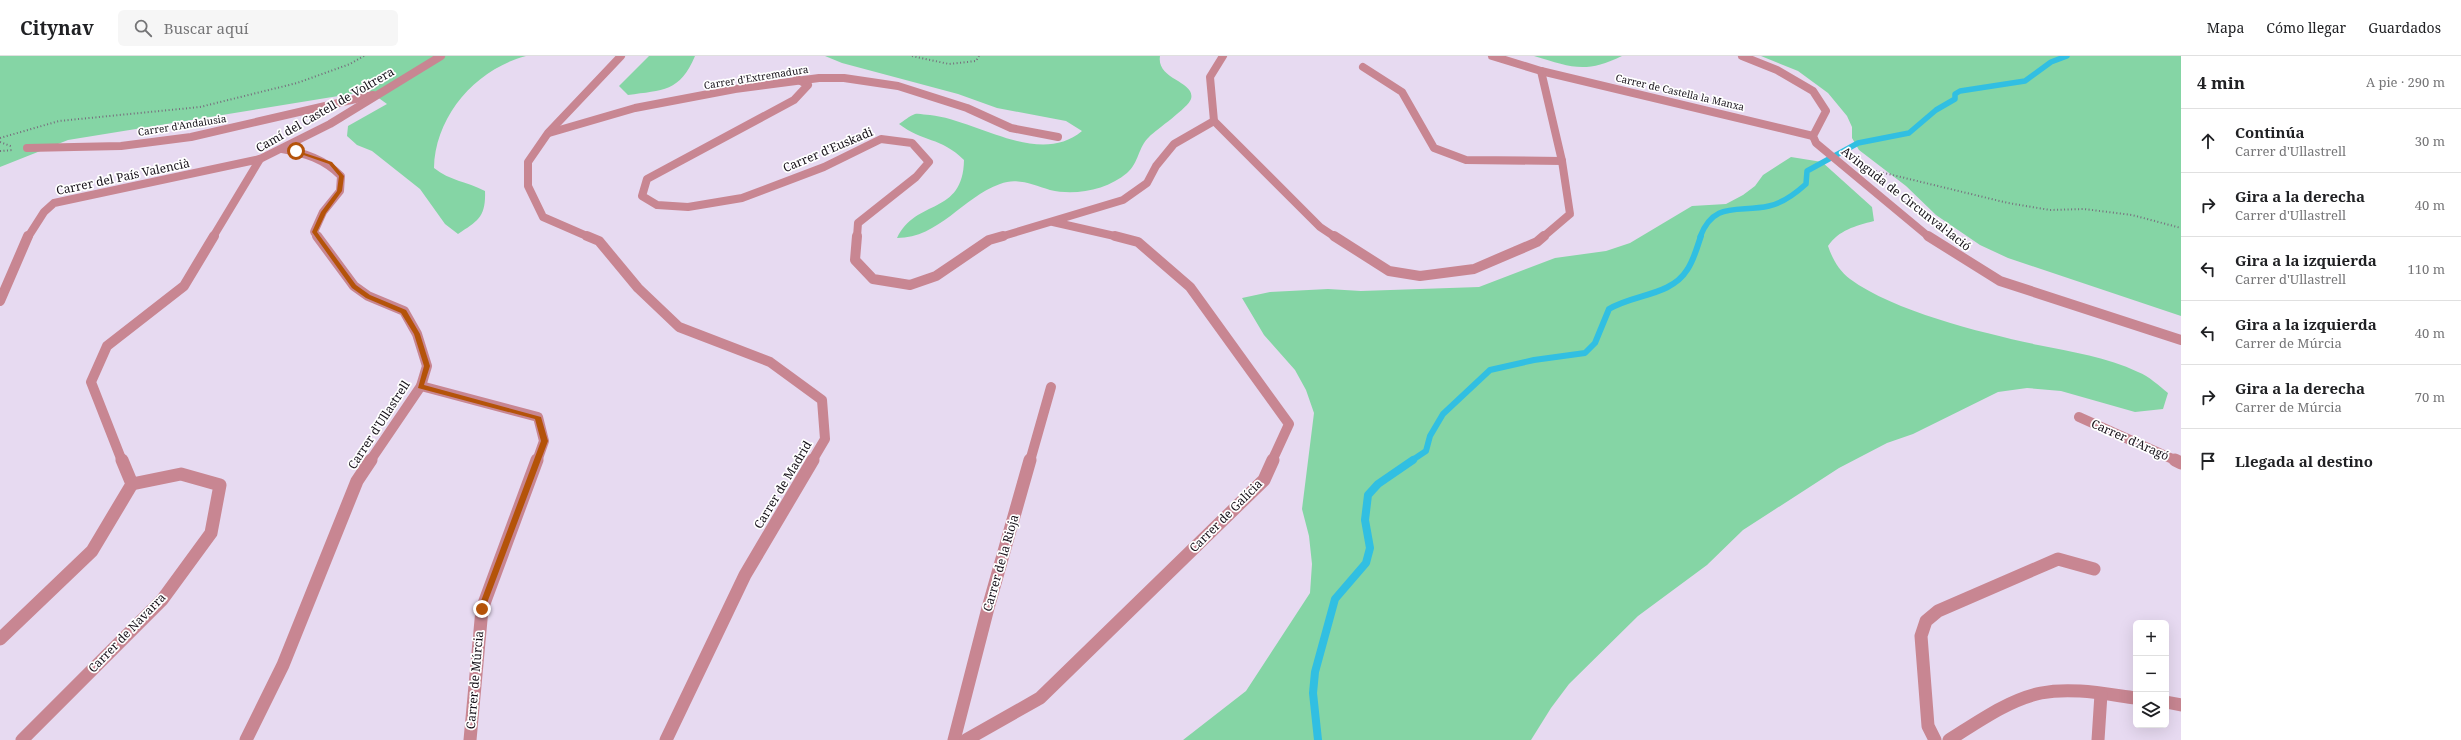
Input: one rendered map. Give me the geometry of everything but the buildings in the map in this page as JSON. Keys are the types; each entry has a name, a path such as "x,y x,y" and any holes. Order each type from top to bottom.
{"street":[{"name":"Camí del Castell de Voltrera","path":"132,484 104,418 91,382 107,346 184,286 260,159 282,149 383,93 441,56"},
{"name":"Carrer de Madrid","path":"621,56 548,133 528,162 528,186 543,217 599,241 638,288 679,327 770,362 822,400 825,439 745,575 666,740"},
{"path":"1222,56 1210,77 1214,121 1320,227 1389,271 1420,276 1474,269 1537,242 1570,214 1562,161 1541,71"},
{"name":"Carrer de Castella la Manxa","path":"1492,56 1541,71 1813,136"},
{"path":"1742,56 1777,70 1813,91 1826,112 1813,136"},
{"path":"1363,67 1402,92 1434,148 1466,160 1506,162 1562,161"},
{"name":"Carrer d'Extremadura","path":"548,133 635,108 797,79 844,78 898,86 967,108 1011,128 1058,137"},
{"name":"Carrer d'Euskadi","path":"797,79 808,85 794,100 647,179 642,196 657,205 688,207 742,198 824,167 881,139 912,143 929,162 916,177 858,223 854,260 873,280 910,286 936,276 989,240 1123,200 1147,183 1156,166 1174,144 1214,121"},
{"name":"Carrer d'Andalusia","path":"27,148 84,149 214,133 334,102 383,93"},
{"name":"Avinguda de Circunval·lació","path":"1813,136 1816,143 1838,162 1925,233 1972,267 2000,281 2181,340"},
{"name":"Carrer d'Ullastrell","path":"246,740 283,665 357,481 421,386 427,366 417,334 404,312 368,296 354,286 314,232 323,212 340,191 341,176 330,163 296,151 282,149"},
{"name":"Carrer del País Valencià","path":"0,302 31,232 42,213 54,203 260,159"},
{"name":"Carrer de Galícia","path":"966,740 1040,698 1264,480 1289,424 1190,287 1138,242 1087,228 1050,222"},
{"name":"Carrer de Múrcia","path":"421,386 538,417 544,441 482,609 470,740"},
{"name":"Carrer de la Rioja","path":"954,740 988,608 1051,387"},
{"name":"Carrer d'Aragó","path":"2079,417 2181,463"},
{"name":"Carrer de Navarra","path":"22,740 162,600 211,533 220,486 181,474 132,484"},
{"path":"0,639 92,551 132,484"},
{"path":"1935,740 1928,726 1921,636 1926,621 1938,611 2058,559 2094,568"},
{"path":"1949,740 1998,709 2019,700 2043,693 2101,694 2133,698"},
{"path":"2098,740 2101,694"},
{"path":"2169,703 2181,705"}],"path":[{"path":"0,138 58,121 200,107 297,83 350,64 364,56"},
{"path":"912,56 948,64 976,61 979,56"},
{"path":"1873,170 2008,203 2050,210 2084,209 2098,211 2132,216 2181,228"}],"green space":[{"path":"0,56 526,56 508,62 475,83 450,113 442,130 436,149 434,168 446,176 485,191 485,200 482,213 476,222 458,234 445,224 420,189 372,151 357,145 347,136 348,126 387,104 369,91 68,140 0,167"},
{"path":"649,56 695,56 683,77 676,83 661,90 628,95 619,86"},
{"path":"825,56 1160,56 1160,64 1164,70 1188,88 1191,93 1191,99 1184,108 1145,141 1131,169 1110,184 1080,192 1060,192 1025,182 1006,182 987,190 926,231 912,236 897,238 905,225 915,217 947,199 956,190 962,178 964,160 956,153 939,143 907,130 899,124 911,116 918,114 948,119 1027,143 1047,144 1065,141 1082,131 1066,121 997,108 958,94 842,63"},
{"path":"1534,56 1622,56 1598,65 1578,67 1568,66"},
{"path":"1761,56 2181,56 2181,316 2008,258 1980,245 1936,215 1906,186 1859,150 1852,138 1852,127 1847,116 1828,93 1798,71"},
{"path":"1791,157 1822,162 1872,207 1874,221 1842,232 1828,246 1836,264 1850,279 1891,302 1940,320 1966,328 2114,362 2146,376 2168,393 2163,409 2135,412 2061,391 2027,388 1998,392 1913,434 1887,443 1839,468 1743,530 1707,565 1638,616 1569,684 1551,708 1531,740 1183,740 1246,691 1310,593 1312,564 1309,536 1302,509 1314,413 1306,390 1295,370 1264,335 1242,298 1270,292 1328,289 1361,291 1479,287 1555,258 1606,251 1630,243 1692,206 1726,204 1743,195 1755,186 1763,175"}],"waterway":[{"path":"1700,237 1706,225 1712,218 1720,213 1728,210 1769,206 1789,198 1806,184 1807,171 1858,143 1909,133 1936,110 1955,99 1955,94 1960,91 2025,81 2051,62 2067,56"},
{"path":"1411,461 1426,451 1430,436 1443,414 1490,370 1534,360 1585,353 1595,343 1609,309 1629,300 1662,290 1680,279 1692,262 1701,236"},
{"path":"1318,740 1313,693 1315,672 1335,599 1366,563 1370,548 1365,520 1368,495 1378,484 1413,460"}],"route":[{"path":"296,151 330,163 341,176 340,191 323,212 314,232 354,286 368,296 404,312 417,334 427,366 421,386 538,417 544,441 482,609"}]}
